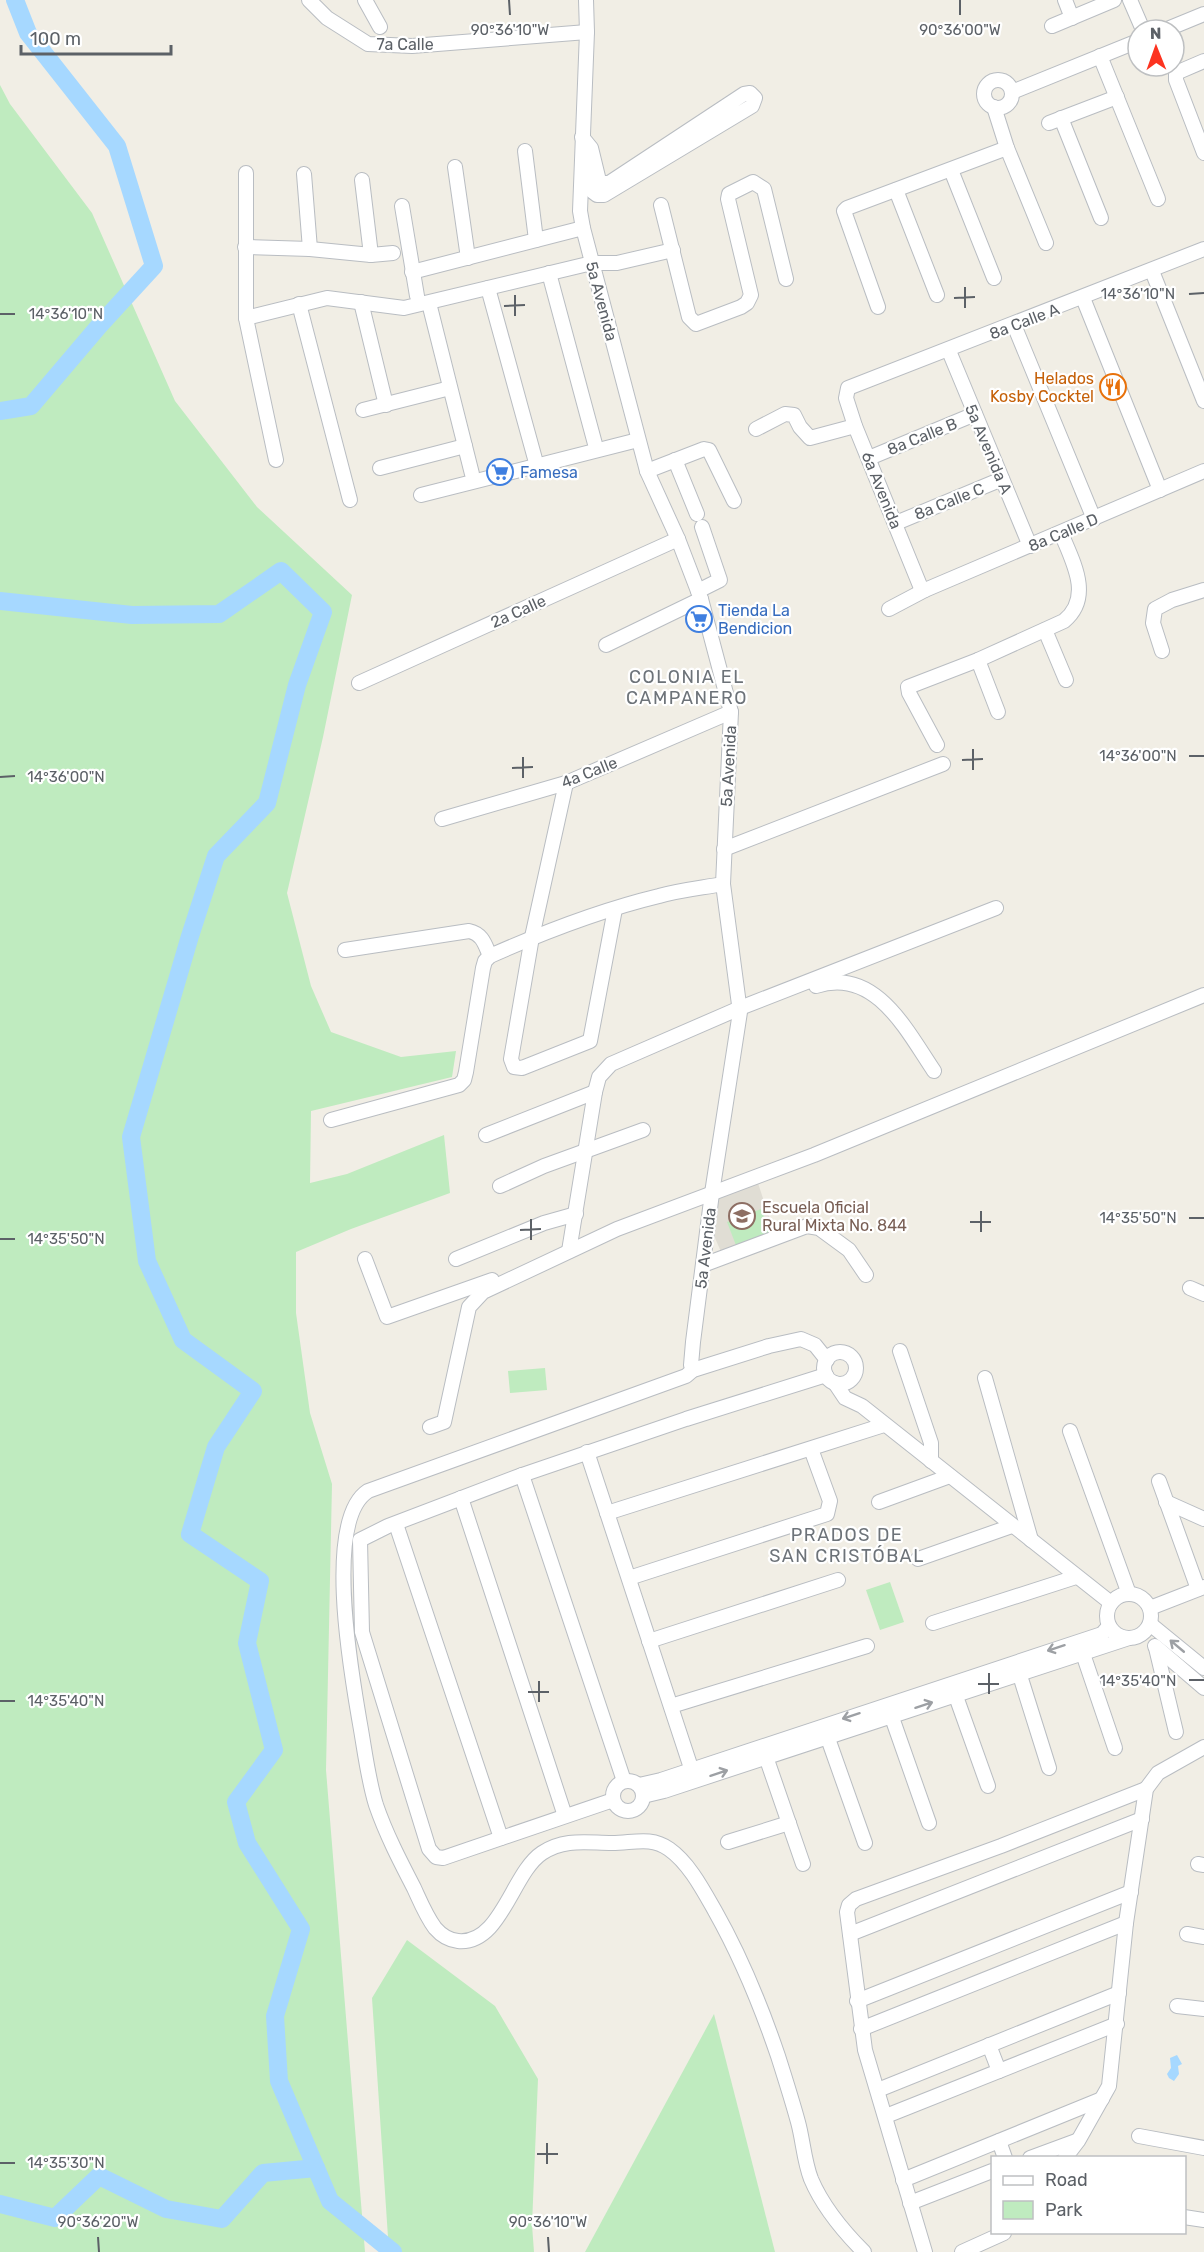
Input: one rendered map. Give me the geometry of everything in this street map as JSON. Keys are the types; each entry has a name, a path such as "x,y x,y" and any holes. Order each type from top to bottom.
{"street":[{"name":"7a Calle","path":"309,0 327,18 368,44 412,46 587,32"},
{"path":"365,0 380,27"},
{"name":"5a Avenida","path":"586,0 587,32 580,211 583,228 595,260 647,471 678,539 699,595 731,712 723,884 740,1010 712,1193 691,1365 693,1370"},
{"path":"1065,0 1072,18"},
{"path":"1052,26 1114,0"},
{"path":"1130,0 1138,18"},
{"path":"1186,21 1204,14"},
{"path":"1012,92 1126,46"},
{"path":"1100,56 1158,199"},
{"path":"1204,61 1180,70 1176,73 1176,80 1204,153"},
{"path":"996,81 1002,81 1010,87 1011,99 1001,108 994,107 986,101 987,86 996,81"},
{"path":"744,93 750,93 755,99 752,106 604,195 597,195 593,192 589,176 588,151 582,137 591,148 600,183 609,183 744,93"},
{"path":"1101,218 1055,120 1117,97"},
{"path":"994,107 1007,148 1046,243"},
{"path":"878,307 843,212 847,208 1007,148"},
{"path":"525,151 536,240"},
{"path":"455,167 468,258"},
{"path":"951,170 994,278"},
{"path":"246,173 246,318 276,460"},
{"path":"304,174 310,249"},
{"path":"362,180 371,255"},
{"path":"661,205 692,321 696,324 704,323 747,303 751,295 728,199 729,194 733,191 753,182 758,183 764,189 786,279"},
{"path":"896,190 937,296"},
{"path":"402,206 412,272 423,299 450,388 472,474"},
{"path":"412,272 583,228"},
{"path":"245,247 310,249 371,255 393,253"},
{"name":"8a Calle A","path":"846,392 848,388 949,351 1204,249"},
{"path":"246,318 327,298 404,308 423,299 488,288 595,260 616,263 673,250"},
{"path":"1152,271 1204,401"},
{"path":"549,273 595,444"},
{"path":"488,288 535,459"},
{"path":"1083,298 1160,490"},
{"path":"361,302 386,405"},
{"path":"299,304 350,500"},
{"path":"1014,325 1094,519"},
{"name":"5a Avenida A","path":"949,351 1030,546"},
{"path":"363,410 450,388"},
{"name":"6a Avenida","path":"846,392 855,426 923,589"},
{"path":"756,429 785,414 794,415 800,427 810,438 855,426"},
{"name":"8a Calle B","path":"869,458 975,414"},
{"path":"421,495 638,440"},
{"path":"380,468 465,446"},
{"path":"647,471 709,450 734,501"},
{"path":"606,645 699,595 720,580 700,521 675,460"},
{"name":"8a Calle D","path":"889,609 923,589 1204,471"},
{"name":"8a Calle C","path":"896,523 1002,479"},
{"path":"937,745 908,687 978,660 1064,621 1074,613 1079,597 1077,571 1061,533"},
{"name":"2a Calle","path":"359,682 678,539"},
{"path":"1162,651 1153,623 1155,609 1172,600 1204,590"},
{"path":"1045,630 1066,680"},
{"path":"978,660 998,712"},
{"name":"4a Calle","path":"442,819 566,783 731,712"},
{"path":"724,849 943,764"},
{"path":"566,783 532,937 511,1059 514,1067 522,1068 590,1041 615,909"},
{"path":"331,1120 459,1086 466,1072 483,968 485,961 490,957 532,937 615,909 660,895 723,884"},
{"path":"569,1251 595,1092 599,1077 611,1064 996,908"},
{"path":"345,950 469,931 481,937 490,957"},
{"path":"740,1010 827,982 840,981 856,986 870,991 892,1010 934,1071"},
{"path":"430,1427 444,1422 470,1307 483,1292 617,1229 814,1155 1204,995"},
{"path":"486,1135 595,1092"},
{"path":"500,1186 643,1130"},
{"path":"456,1259 544,1223 576,1214"},
{"path":"703,1265 807,1226 813,1226 849,1250 866,1275"},
{"path":"365,1259 387,1317 489,1280 521,1275"},
{"path":"1190,1288 1204,1294"},
{"path":"829,1358 819,1340 810,1334 793,1336 757,1346 725,1362 693,1370 686,1376 369,1491 354,1507 346,1540 343,1599 350,1668 369,1779 392,1845 432,1924 442,1935 451,1940 469,1940 486,1931 531,1863 544,1852 558,1845 584,1841 609,1843 648,1841 665,1846 677,1855 703,1890 736,1947 777,2055 798,2122 806,2164 814,2185 852,2240 864,2252"},
{"path":"900,1351 931,1443 931,1461"},
{"path":"613,1800 443,1858 436,1857 429,1848 362,1632 360,1539 460,1498 587,1452 831,1379 844,1384 852,1379 856,1365 851,1356 841,1352 829,1358 825,1367 831,1379 845,1398 862,1406 1111,1603"},
{"path":"985,1378 1030,1540"},
{"path":"852,1379 862,1406"},
{"path":"608,1513 884,1425"},
{"path":"1070,1431 1129,1593"},
{"path":"629,1578 827,1514 830,1501 811,1449"},
{"path":"587,1452 693,1775"},
{"path":"522,1475 624,1781"},
{"path":"879,1502 950,1476"},
{"path":"1150,1608 1201,1588 1158,1481"},
{"path":"460,1498 565,1816"},
{"path":"1167,1502 1204,1519"},
{"path":"396,1524 501,1838"},
{"path":"918,1559 1012,1526"},
{"path":"933,1623 1076,1577"},
{"path":"649,1641 838,1580"},
{"path":"1129,1638 1117,1635 1109,1626 1107,1614 1111,1603 1116,1598 1129,1593 1142,1598 1150,1608 1147,1629 1156,1648 1176,1732"},
{"path":"1081,1646 1102,1634 1109,1626"},
{"path":"641,1790 764,1752 1081,1646 1129,1638 1147,1629"},
{"path":"1147,1629 1202,1663"},
{"path":"671,1706 867,1646"},
{"path":"1081,1646 1114,1748"},
{"path":"1156,1648 1204,1688"},
{"path":"1185,1671 1202,1663"},
{"path":"1017,1667 1049,1768"},
{"path":"953,1689 988,1786"},
{"path":"890,1710 929,1823"},
{"path":"826,1731 865,1843"},
{"path":"1066,2156 1078,2141 1109,2086 1126,1923 1146,1789 1158,1773 1204,1748"},
{"path":"764,1752 804,1864"},
{"path":"624,1781 634,1782 641,1790 640,1805 632,1810 618,1808 613,1800 613,1790 624,1781"},
{"path":"925,2252 865,2050 847,1912 849,1905 856,1899 1001,1846 1146,1789"},
{"path":"850,1934 1142,1820"},
{"path":"728,1842 789,1823"},
{"path":"1001,1846 1011,1870"},
{"path":"857,2001 1131,1892"},
{"path":"861,2028 1126,1923"},
{"path":"1187,1934 1204,1936"},
{"path":"988,1950 997,1974"},
{"path":"878,2090 1119,1993"},
{"path":"1177,2006 1204,2009"},
{"path":"886,2116 1117,2024"},
{"path":"989,2045 999,2071"},
{"path":"903,2180 1102,2099"},
{"path":"1139,2136 1204,2148"},
{"path":"999,2141 1005,2156"},
{"path":"1033,2156 1078,2141"},
{"path":"910,2203 991,2172"},
{"path":"1186,2217 1204,2220"},
{"path":"962,2252 1002,2234"},
{"path":"992,2252 1003,2234"}],"shaded area":[{"name":"Escuela Oficial Rural Mixta No. 844","path":"757,1180 775,1235 722,1254 715,1238 714,1197"}],"green space":[{"path":"0,85 10,104 92,213 175,401 257,507 352,595 323,737 287,893 311,986 331,1032 401,1057 456,1051 452,1077 311,1111 310,1183 347,1174 444,1135 450,1193 351,1229 296,1252 296,1313 310,1413 332,1484 326,1770 365,2252 0,2252"},
{"path":"761,1209 772,1235 737,1248 727,1222"},
{"path":"545,1368 547,1390 510,1393 508,1371"},
{"path":"890,1582 904,1622 880,1630 866,1590"},
{"path":"407,1940 495,2006 538,2079 532,2225 534,2252 389,2252 372,1998"},
{"path":"714,2014 775,2252 585,2252"}],"water":[{"path":"1177,2055 1182,2064 1178,2066 1179,2074 1174,2081 1167,2074 1171,2068 1170,2058"}],"waterway":[{"path":"0,411 31,406 154,266 117,146 28,33 15,0"},
{"path":"0,601 132,615 219,614 281,571 323,612 297,685 267,803 216,856 131,1137 147,1261 183,1340 253,1391 216,1447 190,1534 260,1581 247,1643 274,1750 236,1802 247,1843 301,1929 275,2016 279,2081 330,2201 393,2252"},
{"path":"0,2204 55,2218 99,2176 166,2209 222,2219 263,2173 316,2168"}],"place":[{"name":"Helados Kosby Cocktel","path":"1113,387"},
{"name":"Famesa","path":"500,472"},
{"name":"Tienda La Bendicion","path":"699,619"},
{"name":"Escuela Oficial Rural Mixta No. 844","path":"742,1216"}],"district":[{"name":"COLONIA EL CAMPANERO","path":"687,687"},
{"name":"PRADOS DE SAN CRISTÓBAL","path":"847,1546"}]}
